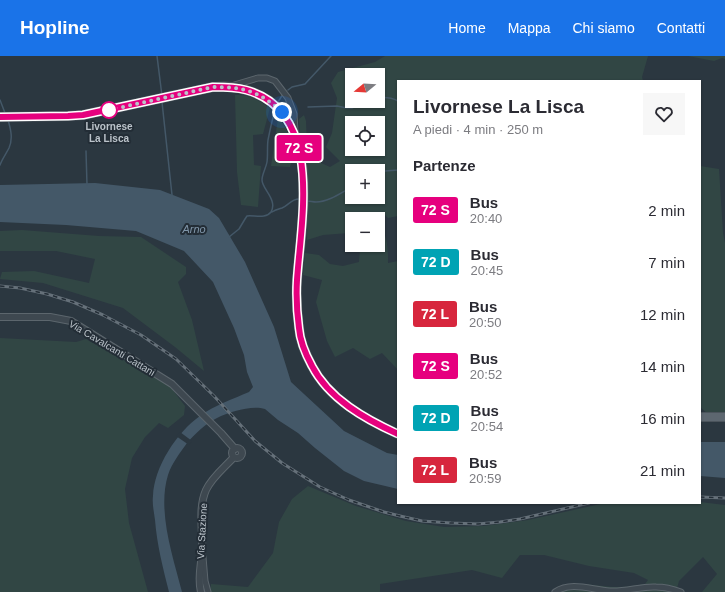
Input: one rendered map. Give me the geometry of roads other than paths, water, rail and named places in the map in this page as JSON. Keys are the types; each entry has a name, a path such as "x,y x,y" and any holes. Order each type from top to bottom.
{"main road":[{"path":"0,117 83,115 213,87 230,87 246,90 260,95 271,102 282,112 291,125 298,141 302,164 303,201 297,281 299,330 304,347 312,366 323,384 339,399 378,425 397,434"},
{"path":"701,417 725,417"}],"street":[{"path":"230,87 241,82 258,78 267,78 275,81 288,98 294,114 295,135"},
{"name":"Via Cavalcanti Cattani","path":"0,317 50,317 72,321 172,384 208,419"},
{"name":"Via Stazione","path":"200,592 199,569 202,550 203,500 213,479 234,456 234,449 208,419"},
{"path":"202,550 205,581 208,592"},
{"path":"555,592 576,586 610,591 657,587 681,592"}],"water":[{"name":"Arno","path":"95,183 160,190 209,209 219,218 245,262 274,327 291,382 344,431 387,453 397,455 397,489 364,481 344,471 298,433 278,420 265,409 253,408 234,411 217,418 197,432 187,443 174,462 168,475 165,489 165,519 182,592 169,592 162,565 156,529 153,505 154,485 162,462 168,451 191,423 224,402 249,392 253,387 247,372 244,355 234,328 213,282 184,251 136,231 66,225 0,222 0,185"},
{"path":"701,442 725,442 725,478 701,476"}],"waterway":[{"path":"157,56 162,96"},
{"path":"288,90 292,87 305,84 331,56"},
{"path":"278,102 283,94"},
{"path":"385,98 397,101"},
{"path":"0,100 5,113"},
{"path":"162,102 172,195"},
{"path":"308,107 337,106 345,108"},
{"path":"229,237 239,229 247,216 266,215 269,214 273,208 273,203 264,187 262,180 267,162 268,140 275,110"},
{"path":"0,165 11,141 11,131 8,120"},
{"path":"86,151 87,185"},
{"path":"385,171 397,170"},
{"path":"307,201 321,202 345,191"},
{"path":"272,212 297,199 300,199"}],"railway":[{"path":"0,286 20,288 73,302 103,315 141,335 176,359 214,396 255,441 282,463 320,487 349,500 384,512 422,521 478,524 520,519 585,504"},
{"path":"701,497 725,498"}],"place":[{"name":"Livornese La Lisca","path":"109,110"}]}
